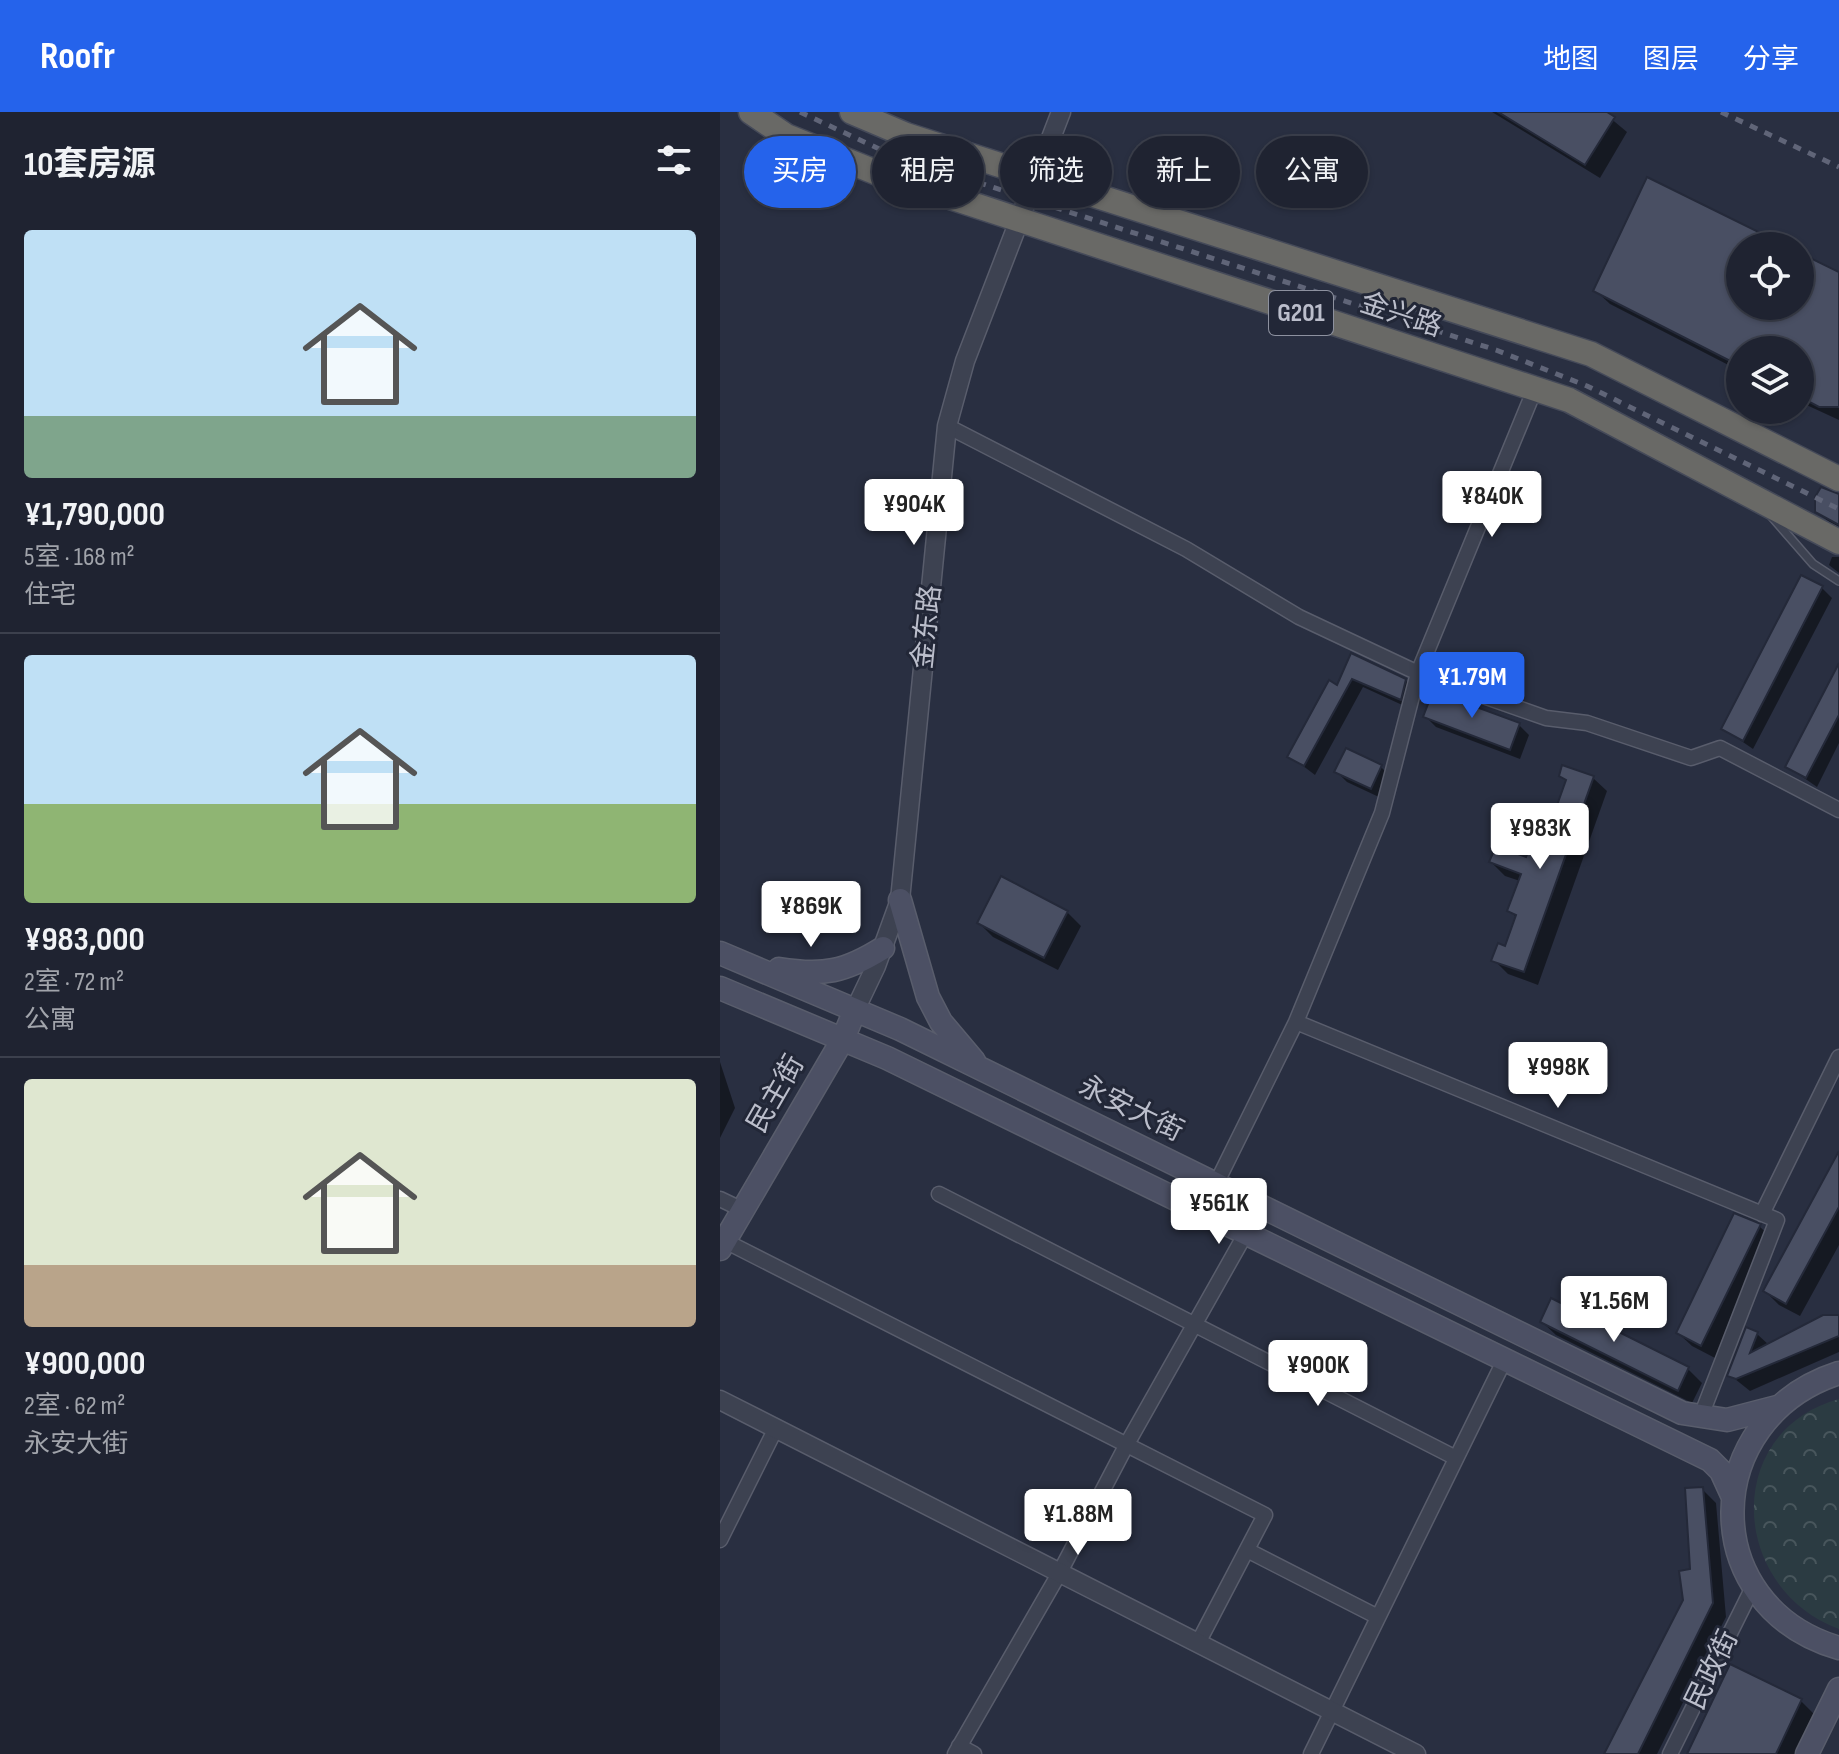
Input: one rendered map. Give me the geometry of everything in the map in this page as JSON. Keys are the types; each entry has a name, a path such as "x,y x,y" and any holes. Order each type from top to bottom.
{"highway":[{"name":"金兴路","path":"751,112 786,136 880,174 1569,400 1753,494 1839,542"},
{"name":"金兴路","path":"852,112 906,135 1000,165"},
{"name":"金兴路","path":"1112,200 1591,354 1839,479"}],"main road":[{"path":"900,900 928,997 941,1022 980,1068"},
{"path":"743,963 803,973 835,972 855,966 883,948"},
{"name":"永安大街","path":"720,953 855,1010 980,1068 1682,1413 1727,1420 1777,1407"},
{"path":"720,988 843,1039 1710,1460 1721,1471 1732,1495 1737,1550 1754,1585 1776,1613 1795,1629 1839,1648"},
{"name":"民主街","path":"722,1245 843,1039 855,1010"},
{"path":"1732,1495 1748,1446 1777,1407 1797,1392 1839,1373"},
{"path":"1809,1754 1839,1689"},
{"path":"1809,1754 1839,1718"}],"street":[{"name":"金东路","path":"1052,136 1061,112"},
{"name":"金东路","path":"855,1010 883,948 900,900 947,426 965,361 1024,208"},
{"path":"1216,1184 1296,1022 1382,813 1418,673 1534,391"},
{"path":"947,426 1186,549 1299,617 1418,673 1546,718 1587,723 1691,758 1720,748 1839,810"},
{"path":"1296,1022 1777,1220 1701,1416"},
{"path":"1762,1214 1839,1057"},
{"path":"939,1194 1456,1458"},
{"path":"720,1199 743,1210"},
{"path":"974,1754 957,1750 1060,1572 1127,1444 1246,1233"},
{"path":"722,1245 1265,1515 1198,1643"},
{"path":"1311,1754 1505,1359"},
{"path":"720,1400 1416,1754"},
{"path":"720,1540 776,1428"},
{"path":"1247,1550 1378,1617"},
{"name":"民政街","path":"1670,1754 1754,1585"}],"lane":[{"path":"1753,494 1813,564 1839,581"}],"green space":[{"path":"1839,1399 1839,1629 1803,1609 1776,1580 1760,1547 1754,1511 1759,1475 1774,1443 1801,1416"}],"building":[{"path":"1498,112 1607,112 1615,117 1585,165"},
{"path":"1647,177 1759,232 1726,232 1726,320 1814,320 1814,260 1839,272 1839,407 1814,404 1814,336 1726,336 1726,359 1593,291"},
{"path":"1821,487 1839,494 1839,525 1815,512 1815,497"},
{"path":"1801,575 1823,586 1743,741 1721,729"},
{"path":"1351,653 1406,679 1401,700 1352,679 1304,766 1287,757 1329,680 1337,685"},
{"path":"1839,663 1839,715 1806,778 1785,767"},
{"path":"1433,691 1520,723 1510,750 1423,717"},
{"path":"1346,748 1382,765 1371,789 1334,772"},
{"path":"1562,765 1594,776 1524,972 1491,961 1498,943 1505,946 1516,915 1507,911 1521,874 1489,862 1496,846 1526,857 1536,832 1546,836 1566,780 1559,776"},
{"path":"1001,876 1068,911 1044,958 977,923"},
{"path":"1839,1151 1839,1207 1786,1304 1763,1291"},
{"path":"1734,1213 1761,1224 1701,1346 1676,1333"},
{"path":"1551,1298 1689,1367 1678,1391 1540,1322"},
{"path":"1823,1315 1839,1315 1839,1336 1736,1379 1727,1376 1746,1327 1758,1332 1750,1353"},
{"path":"1703,1487 1713,1603 1638,1754 1604,1754 1683,1600 1679,1571 1690,1569 1685,1488"},
{"path":"1730,1664 1802,1699 1776,1754 1687,1754"}],"railway":[{"path":"800,112 890,154 1496,350 1587,386 1839,509"},
{"path":"1721,112 1839,167"}]}
